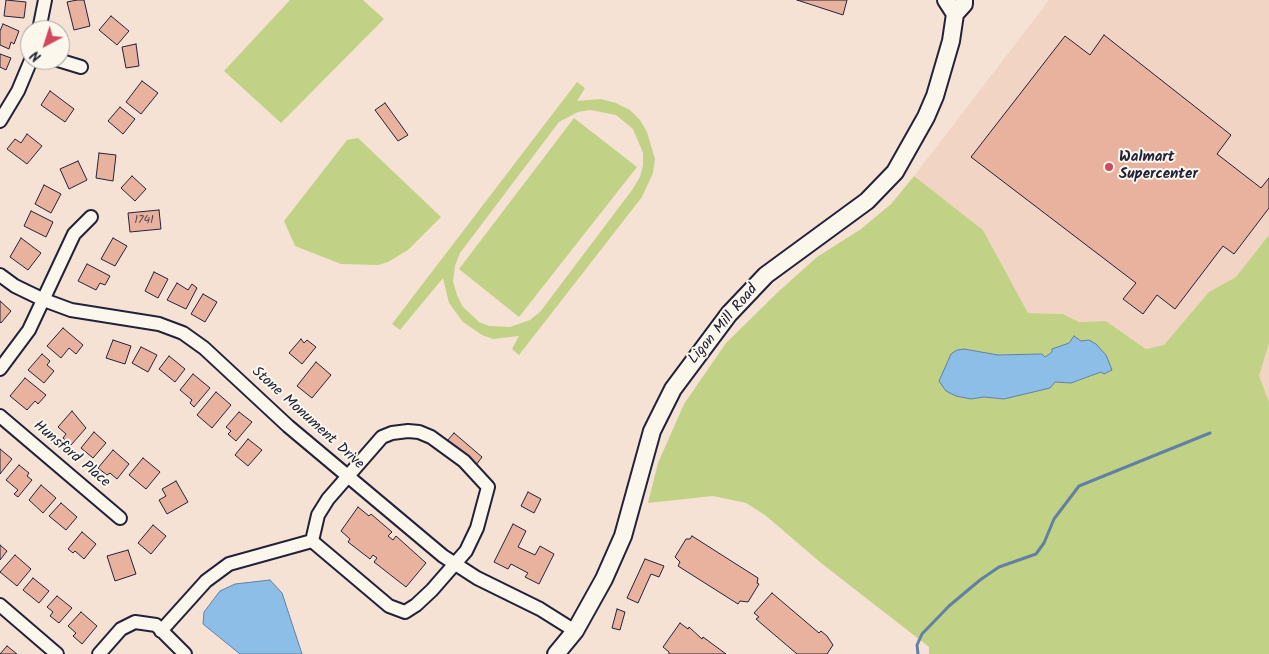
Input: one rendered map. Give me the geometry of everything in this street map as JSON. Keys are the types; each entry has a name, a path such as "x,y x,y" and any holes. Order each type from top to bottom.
{"main road":[{"name":"Ligon Mill Road","path":"557,653 575,631 594,602 623,536 652,431 673,389 729,314 766,275 867,201 895,172 926,117 935,96 951,41 950,7 964,4 964,0"}],"street":[{"path":"41,20 45,0"},
{"path":"70,64 81,67"},
{"path":"0,121 18,91 27,70"},
{"path":"0,369 29,330 74,234 91,218"},
{"name":"Stone Monument Drive","path":"0,275 15,286 44,300 72,310 159,324 184,333 204,348 288,426 454,564 477,578 540,609 575,631"},
{"name":"Hunsford Place","path":"0,416 120,518"},
{"path":"419,432 448,447 488,487 477,528 466,551 416,606 405,612 389,606 312,542 318,515 328,499 382,437 392,433 419,432"},
{"path":"161,631 206,580 229,564 312,542"},
{"path":"0,605 57,654"},
{"path":"99,654 121,629 135,622 156,625 185,654"}],"shaded area":[{"path":"1049,0 1269,0 1269,409 1146,349 1106,321 1079,322 1063,314 1028,313 983,230 914,176"}],"green space":[{"path":"290,0 363,0 384,19 281,123 224,71"},
{"path":"577,82 585,88 577,101 601,99 616,103 630,110 640,120 647,132 655,159 653,173 642,197 519,355 512,349 519,336 493,339 482,335 463,322 449,303 443,278 400,330 392,324","holes":["590,110 616,115 633,129 643,153 640,177 632,190 540,312 530,320 510,327 489,326 479,322 463,307 453,281 455,266 460,253 559,122 578,112"]},
{"path":"574,118 637,167 519,317 459,269"},
{"path":"358,138 441,217 408,250 388,262 378,265 341,264 295,246 284,221 347,140"},
{"path":"914,176 983,230 1028,313 1063,314 1079,322 1106,321 1146,349 1164,345 1209,292 1236,277 1269,235 1269,343 1259,376 1269,402 1269,654 929,654 929,647 821,563 765,515 746,503 713,496 648,503 658,463 684,404 726,343 817,257 861,229 891,204","holes":["1089,340 1101,372 1071,383 1055,382 1004,399 984,397 964,349 998,355 1042,354 1045,357 1052,352 1052,349"]}],"water":[{"path":"1074,336 1081,341 1089,340 1096,344 1106,355 1112,370 1071,383 1055,382 1050,388 1004,399 984,397 971,399 956,396 946,391 939,381 951,354 957,350 964,349 998,355 1042,354 1045,357 1052,352 1052,349 1069,343"},
{"path":"270,580 282,593 302,654 240,654 203,624 204,612 220,591 235,584"}],"building":[{"path":"6,0 26,2 24,18 4,16"},
{"path":"84,0 90,26 74,30 67,2"},
{"path":"797,0 847,0 843,15"},
{"path":"111,16 129,31 117,45 99,30"},
{"path":"3,24 19,31 14,44 11,42 9,49 0,45 0,31"},
{"name":"Walmart Supercenter","path":"1104,35 1231,135 1217,154 1261,188 1269,178 1269,208 1234,254 1223,246 1175,309 1157,295 1143,314 1123,299 1136,283 971,157 1065,36 1090,55"},
{"path":"136,44 139,66 126,68 122,47"},
{"path":"0,54 11,58 6,70 0,67"},
{"path":"142,81 158,93 141,114 126,102"},
{"path":"50,91 74,109 65,122 41,105"},
{"path":"385,103 408,135 398,141 375,110"},
{"path":"120,107 135,119 123,134 108,121"},
{"path":"27,134 42,146 27,164 7,149 15,139 21,143"},
{"path":"99,153 116,155 113,181 96,178"},
{"path":"78,161 87,180 69,189 60,169"},
{"path":"132,176 146,189 135,201 121,188"},
{"path":"44,185 61,194 51,213 35,204"},
{"path":"159,210 161,229 130,232 128,213"},
{"path":"31,211 53,222 46,237 24,226"},
{"path":"21,238 41,253 28,270 10,257"},
{"path":"113,238 127,246 115,266 101,259"},
{"path":"87,264 110,276 105,285 100,283 96,290 78,281"},
{"path":"154,272 168,279 158,298 145,291"},
{"path":"177,283 188,290 192,284 197,288 186,309 167,300"},
{"path":"203,294 217,302 205,322 191,314"},
{"path":"0,301 11,311 1,323 0,322"},
{"path":"63,328 83,345 76,354 69,348 61,358 47,346"},
{"path":"301,339 304,343 307,340 316,347 302,364 289,353"},
{"path":"113,340 131,346 125,364 106,358"},
{"path":"141,347 157,355 148,372 132,363"},
{"path":"42,354 50,361 47,365 54,371 44,383 28,370"},
{"path":"169,356 185,369 175,382 159,369"},
{"path":"316,362 331,375 312,398 297,386"},
{"path":"193,374 210,388 194,407 190,403 192,400 180,390"},
{"path":"25,378 46,395 38,404 35,401 27,410 10,396"},
{"path":"216,392 231,405 212,428 197,415"},
{"path":"72,411 86,428 71,445 63,438 66,434 58,427"},
{"path":"239,412 252,422 236,441 228,434 231,431 226,427"},
{"path":"94,432 106,443 93,458 81,448"},
{"path":"454,433 482,457 476,465 447,441"},
{"path":"248,439 262,450 248,466 235,455"},
{"path":"0,449 12,459 0,474"},
{"path":"113,450 129,464 117,479 110,473 107,475 98,468"},
{"path":"143,458 160,472 146,489 129,475"},
{"path":"19,465 29,473 27,476 32,480 18,497 14,494 18,490 6,480"},
{"path":"176,481 188,502 167,514 159,500 166,496 162,489"},
{"path":"41,485 56,498 43,513 29,500"},
{"path":"528,492 541,499 534,513 521,506"},
{"path":"61,503 77,517 66,530 49,516"},
{"path":"358,507 369,516 371,514 392,532 388,536 393,540 396,536 426,563 406,587 374,562 377,558 373,555 370,559 348,542 350,539 341,531"},
{"path":"513,524 526,531 518,547 535,555 540,546 554,554 539,584 525,577 528,573 511,564 508,569 494,562"},
{"path":"153,525 166,536 151,554 138,543"},
{"path":"82,532 96,544 84,559 75,551 73,553 68,549"},
{"path":"692,536 758,578 757,583 759,584 748,602 740,601 738,604 678,566 680,562 675,557 686,539 690,539"},
{"path":"0,545 7,551 0,560"},
{"path":"128,550 136,574 115,581 107,556"},
{"path":"15,555 31,569 17,586 0,572"},
{"path":"645,559 664,566 659,577 651,574 638,603 627,598"},
{"path":"33,578 49,591 39,603 23,590"},
{"path":"772,593 819,633 821,631 827,636 833,645 827,654 797,654 756,619 759,617 754,613"},
{"path":"57,596 72,608 59,623 50,616 53,612 47,607"},
{"path":"617,609 625,612 620,630 612,628"},
{"path":"81,612 97,626 82,644 73,636 76,633 68,626"},
{"path":"680,623 688,629 689,627 702,639 703,637 726,654 669,654 663,647"},
{"path":"7,646 17,654 0,654"}],"waterway":[{"path":"918,654 917,645 922,634 949,606 999,567 1036,554 1044,543 1054,519 1079,486 1210,433"}],"place":[{"name":"Walmart Supercenter","path":"1109,167"}]}
